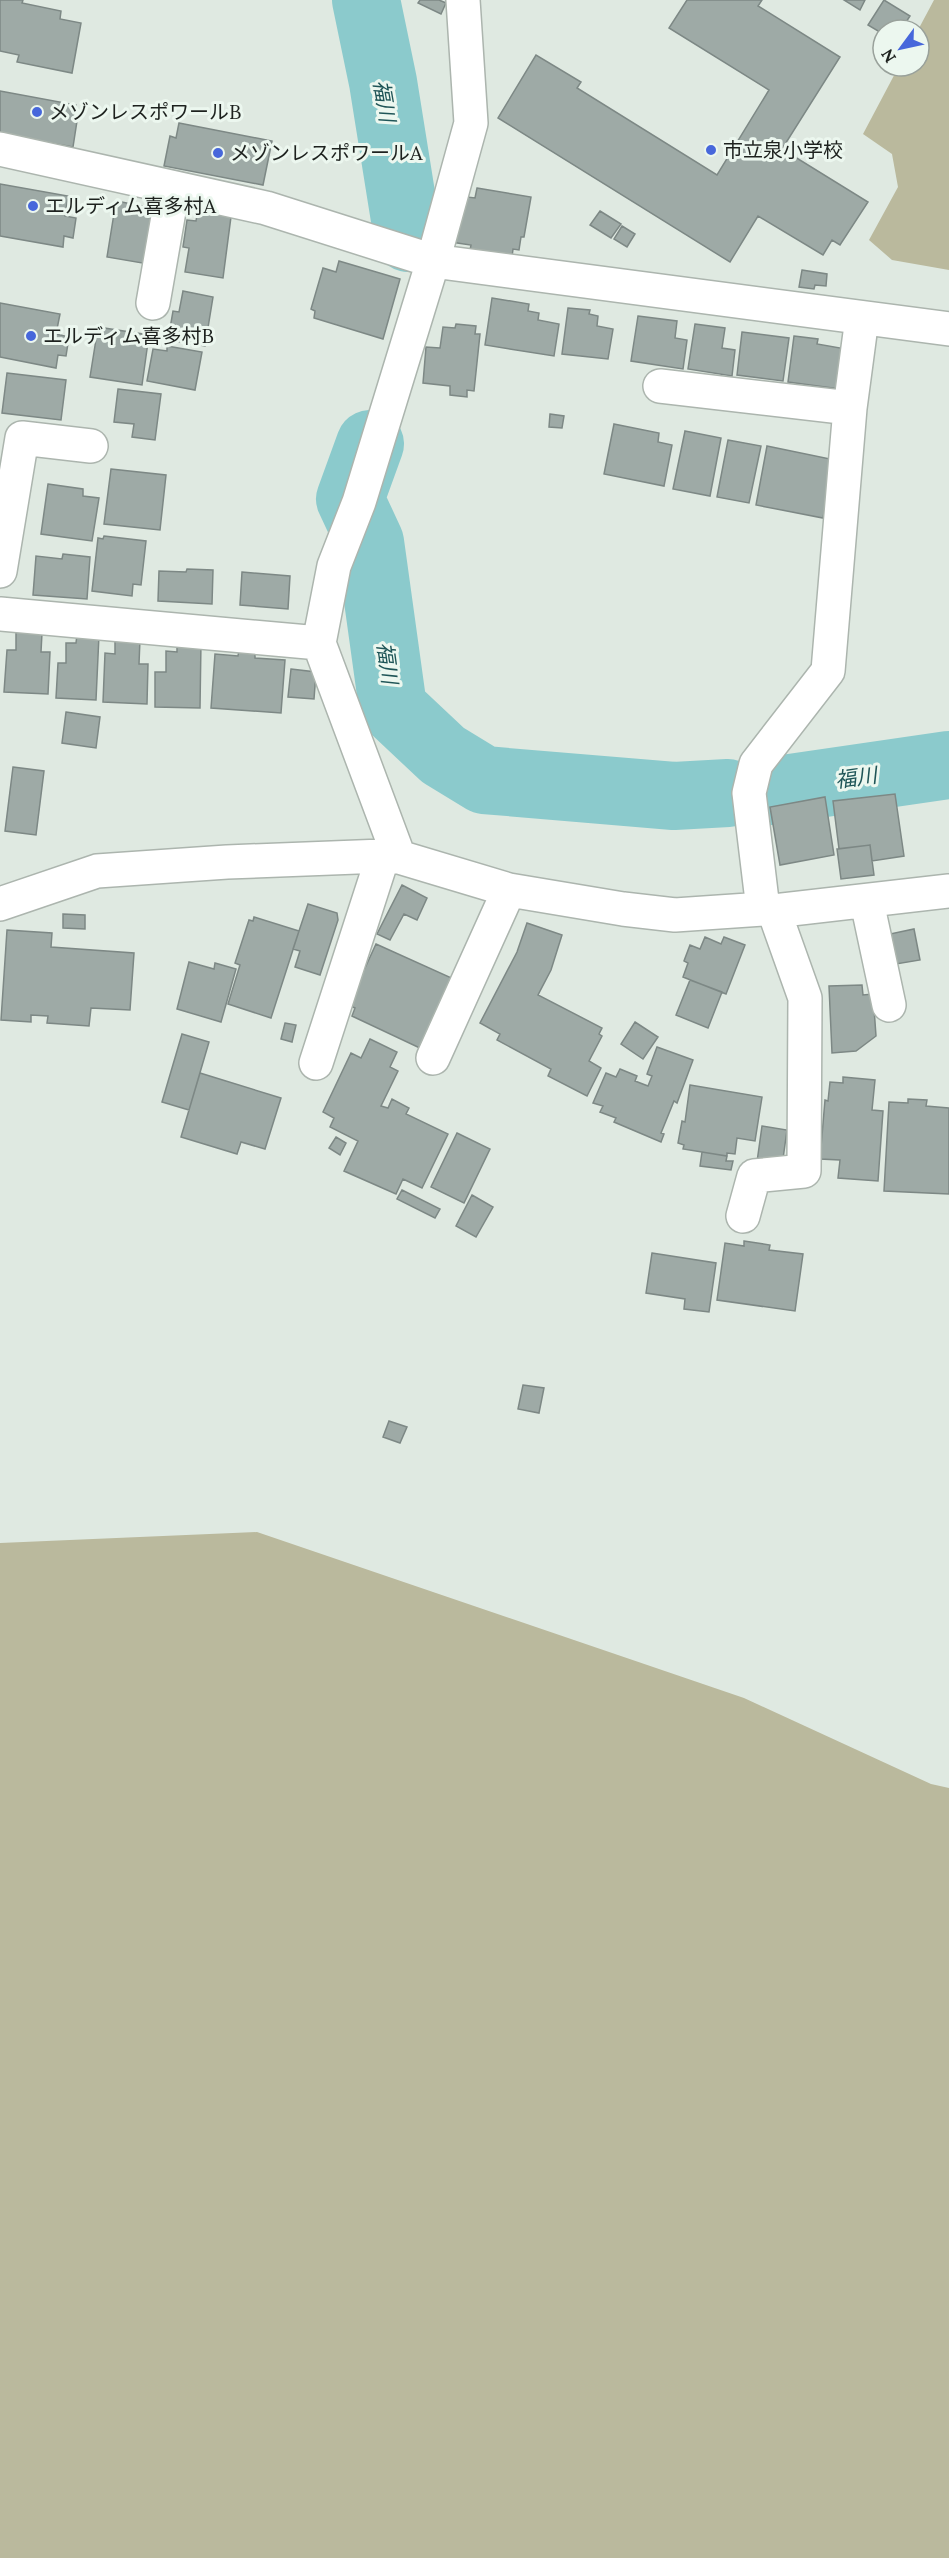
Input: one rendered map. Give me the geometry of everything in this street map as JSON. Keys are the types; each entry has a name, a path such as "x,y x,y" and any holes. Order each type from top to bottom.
{"street":[{"path":"316,1063 391,856 319,643 334,566 356,512 433,261 471,123 463,0"},
{"path":"0,149 266,208 433,261 949,329"},
{"path":"153,303 173,188"},
{"path":"743,1216 754,1176 804,1171 805,998 769,910 749,793 756,764 828,671 850,408 862,318"},
{"path":"660,387 850,408"},
{"path":"0,571 22,438 90,446"},
{"path":"0,614 319,643"},
{"path":"0,904 97,871 227,862 391,856 509,890 675,915 867,902 949,891"},
{"path":"433,1058 509,890"},
{"path":"867,902 889,1005"}],"green space":[{"path":"934,0 949,0 949,270 892,260 869,240 898,187 892,154 863,134 893,78 931,78 931,18 924,18"},
{"path":"257,1532 744,1698 931,1784 949,1788 949,2558 0,2558 0,1543"}],"building":[{"path":"0,0 23,0 22,3 61,11 60,19 81,23 72,73 17,62 19,55 0,51"},
{"path":"420,0 439,0 446,3 441,14 418,3"},
{"path":"687,0 762,0 758,6 840,57 782,149 868,202 840,245 832,240 823,255 758,216 730,262 498,118 536,55 581,82 577,88 717,175 769,90 669,28"},
{"path":"844,0 865,0 860,10"},
{"path":"884,0 910,16 909,18 872,18"},
{"name":"メゾンレスポワールB","path":"0,91 76,105 73,120 77,121 73,147 0,134"},
{"name":"メゾンレスポワールA","path":"179,123 272,141 263,185 164,166 170,136 176,138"},
{"name":"エルディム喜多村A","path":"0,184 68,196 65,216 76,218 73,238 64,236 63,247 0,236"},
{"path":"477,188 531,197 524,237 521,237 519,250 513,249 512,257 470,250 471,245 451,242 459,196 475,198"},
{"path":"116,201 149,207 147,217 155,219 148,264 107,257"},
{"path":"199,203 232,209 223,278 185,272 189,248 183,247 187,220 196,221"},
{"path":"600,211 621,224 611,238 590,225"},
{"path":"622,226 635,234 627,247 614,239"},
{"path":"339,261 400,279 383,339 314,318 315,311 311,309 323,268 336,272"},
{"path":"802,270 827,274 826,286 815,285 814,289 799,287"},
{"path":"183,291 213,297 205,346 168,340 173,311 179,312"},
{"path":"492,298 529,304 528,311 539,313 538,320 559,324 554,356 485,345"},
{"name":"エルディム喜多村B","path":"0,303 60,314 56,334 69,337 66,356 58,355 56,368 0,357"},
{"path":"568,308 590,310 589,314 598,316 597,326 613,329 608,359 562,354"},
{"path":"638,316 677,321 675,338 687,340 683,369 631,361"},
{"path":"456,324 476,326 475,334 480,334 474,391 467,390 467,397 450,395 450,386 423,383 426,347 440,348 443,327 455,328"},
{"path":"695,324 725,328 722,348 735,350 732,376 688,369"},
{"path":"98,327 149,335 142,385 90,377"},
{"path":"742,332 789,338 783,381 737,375"},
{"path":"794,336 818,339 817,344 846,349 840,389 788,382"},
{"path":"167,346 202,352 195,390 147,381 153,349 167,351"},
{"path":"7,373 66,380 61,420 2,413"},
{"path":"118,389 161,394 155,440 132,437 134,424 114,422"},
{"path":"550,414 564,416 562,428 549,427"},
{"path":"614,424 659,433 658,442 672,445 664,486 604,474"},
{"path":"685,431 721,438 710,496 673,489"},
{"path":"728,440 761,446 749,503 717,497"},
{"path":"767,446 835,460 823,518 756,505"},
{"path":"111,469 166,475 160,530 104,524"},
{"path":"48,484 83,489 83,496 99,498 92,541 41,534"},
{"path":"104,536 146,541 141,585 133,584 132,596 92,591 98,538 103,539"},
{"path":"63,554 90,557 87,599 33,595 36,556 62,559"},
{"path":"187,569 213,570 212,604 158,601 159,571 186,572"},
{"path":"242,572 290,576 288,609 240,605"},
{"path":"16,632 42,633 41,652 50,652 48,694 4,692 7,650 16,650"},
{"path":"77,634 99,635 96,700 56,698 58,663 66,663 66,643 76,643"},
{"path":"115,638 140,639 139,664 148,664 147,704 103,702 105,653 115,654"},
{"path":"177,642 201,642 200,708 155,707 155,672 166,672 166,651 177,652"},
{"path":"239,650 255,652 255,658 285,660 281,713 211,708 215,654 238,656"},
{"path":"291,669 316,672 314,699 288,697"},
{"path":"66,712 100,717 96,748 62,743"},
{"path":"13,767 44,771 36,835 5,831"},
{"path":"895,794 904,856 872,861 870,845 839,849 833,801"},
{"path":"825,797 834,855 780,865 770,807"},
{"path":"870,845 874,875 841,879 837,849"},
{"path":"402,885 427,898 417,920 404,914 390,940 377,934"},
{"path":"308,904 337,913 338,920 320,975 295,967 300,951 293,949"},
{"path":"63,914 85,915 85,929 63,928"},
{"path":"254,917 299,931 271,1018 228,1004 240,965 235,963 249,920 253,921"},
{"path":"527,923 562,935 551,970 538,995 602,1028 599,1034 602,1036 589,1061 601,1068 587,1096 548,1076 551,1069 497,1040 500,1034 480,1023 517,952"},
{"path":"914,929 920,960 896,964 890,934"},
{"path":"7,930 52,933 51,947 134,953 130,1010 91,1008 89,1026 47,1023 48,1016 31,1015 31,1022 1,1020"},
{"path":"705,937 721,944 724,937 745,945 726,994 683,977 688,963 684,961 690,945 700,949"},
{"path":"376,944 456,980 424,1050 352,1016 355,1008 348,1005"},
{"path":"189,962 214,969 215,963 236,969 221,1022 177,1009"},
{"path":"690,980 722,992 708,1028 676,1015"},
{"path":"862,985 863,995 873,994 876,1036 856,1051 832,1053 829,986"},
{"path":"635,1022 658,1037 643,1059 621,1044"},
{"path":"285,1023 296,1025 292,1042 281,1039"},
{"path":"182,1034 209,1042 189,1110 162,1102"},
{"path":"370,1039 397,1052 390,1067 398,1071 381,1106 388,1108 392,1099 409,1108 406,1114 448,1134 422,1188 403,1179 396,1194 344,1171 358,1141 330,1127 334,1118 323,1112 351,1053 361,1058"},
{"path":"657,1047 693,1060 677,1103 674,1101 661,1133 664,1134 661,1142 614,1122 616,1118 600,1112 603,1106 593,1103 606,1073 616,1077 620,1069 637,1076 635,1081 648,1086 652,1076 647,1074"},
{"path":"200,1073 281,1098 265,1149 241,1142 237,1154 181,1137"},
{"path":"843,1077 875,1080 872,1110 883,1111 878,1181 838,1178 840,1160 820,1159 825,1100 828,1101 830,1082 843,1083"},
{"path":"690,1085 762,1097 755,1141 737,1138 735,1154 727,1153 727,1156 683,1149 684,1145 678,1143 682,1121 685,1122"},
{"path":"908,1099 927,1100 926,1106 949,1108 949,1194 884,1191 889,1102 908,1103"},
{"path":"762,1126 787,1130 782,1166 757,1162"},
{"path":"457,1133 490,1149 464,1203 431,1187"},
{"path":"336,1137 346,1143 340,1155 329,1148"},
{"path":"702,1152 727,1156 726,1161 733,1161 731,1170 700,1166"},
{"path":"402,1190 440,1209 435,1218 397,1199"},
{"path":"472,1195 493,1207 476,1237 456,1226"},
{"path":"744,1241 770,1245 769,1250 803,1254 795,1311 717,1300 725,1243 744,1246"},
{"path":"652,1253 716,1263 709,1312 684,1309 685,1299 646,1293"},
{"path":"523,1385 544,1388 539,1413 518,1409"},
{"path":"389,1421 407,1427 400,1443 383,1437"}],"waterway":[{"name":"福川","path":"366,0 383,82 408,238"},
{"name":"福川","path":"370,444 350,499 370,542 393,708 443,755 484,780 674,796 728,793"},
{"name":"福川","path":"762,792 949,765"}],"place":[{"name":"メゾンレスポワールB","path":"37,112"},
{"name":"市立泉小学校","path":"711,150"},
{"name":"メゾンレスポワールA","path":"218,153"},
{"name":"エルディム喜多村A","path":"33,206"},
{"name":"エルディム喜多村B","path":"31,336"}]}
